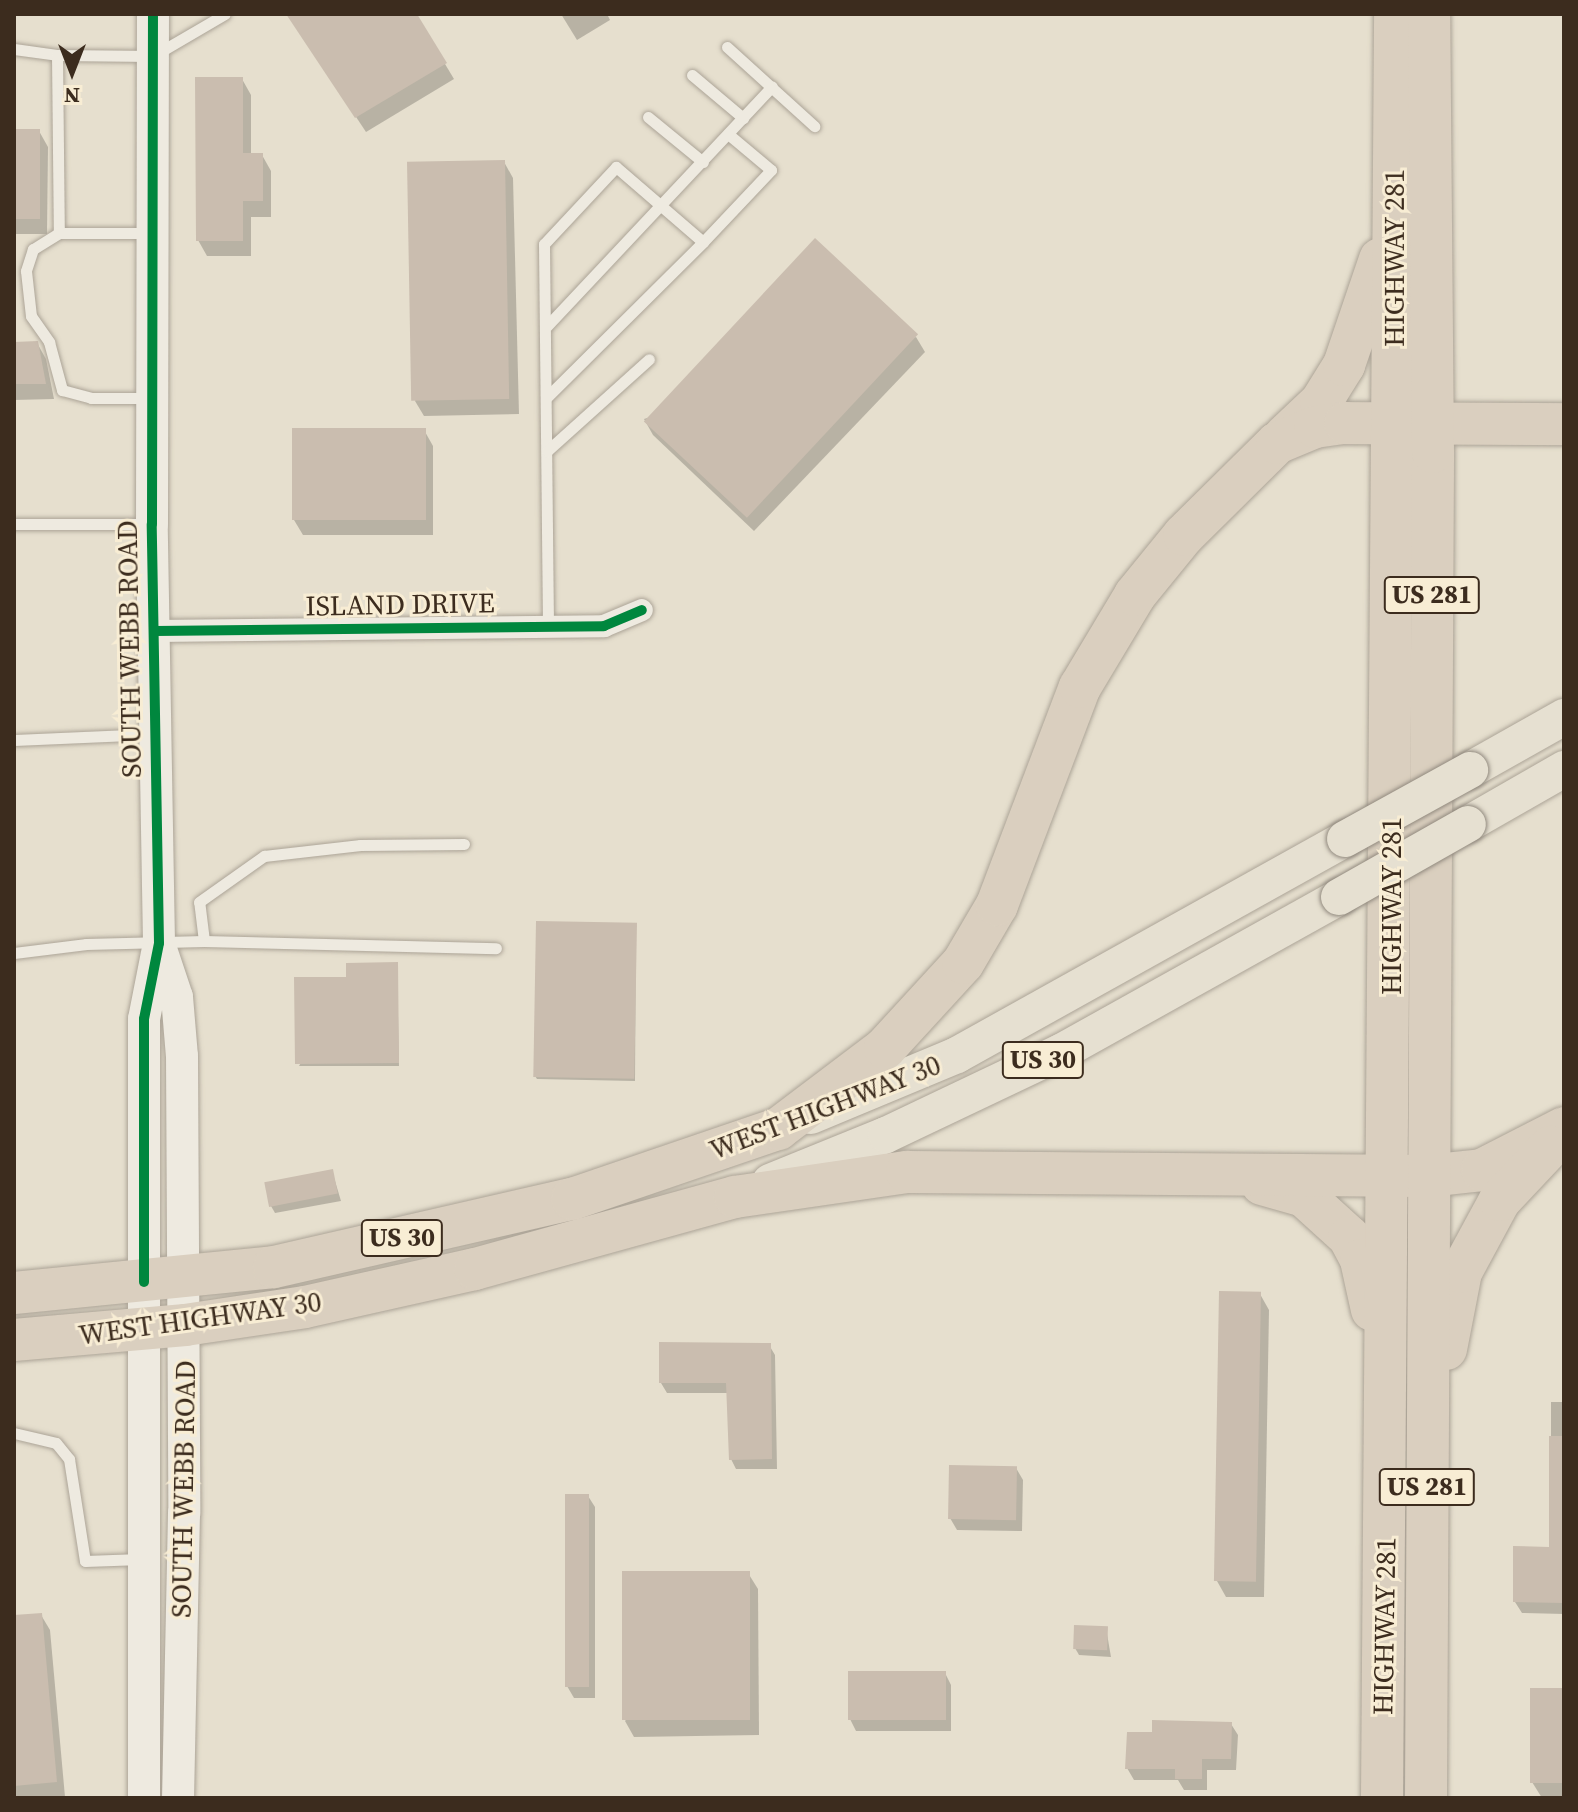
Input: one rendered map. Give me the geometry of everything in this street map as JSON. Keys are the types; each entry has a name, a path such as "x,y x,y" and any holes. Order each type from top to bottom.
{"highway":[{"name":"HIGHWAY 281","path":"1395,14 1394,158 1413,422"},
{"name":"HIGHWAY 281","path":"1382,1798 1386,1498 1408,1175 1413,422 1429,14"},
{"path":"778,1129 885,1048 963,963 997,905 1080,687 1135,595 1184,535 1321,402 1360,328 1381,255 1394,158"},
{"path":"1277,443 1315,427 1413,422 1564,424"},
{"name":"WEST HIGHWAY 30","path":"14,1293 164,1281 274,1267 572,1199 778,1129"},
{"path":"735,1197 907,1172 1190,1176 1408,1175 1482,1170 1564,1130"},
{"path":"1427,1505 1461,1272 1500,1200 1564,1130"},
{"name":"HIGHWAY 281","path":"1408,1175 1427,1505 1426,1798"},
{"path":"1190,1176 1273,1186 1304,1196 1349,1237 1371,1295 1386,1498"},
{"name":"WEST HIGHWAY 30","path":"14,1340 165,1327 305,1307 460,1272 735,1197"}],"main road":[{"name":"WEST HIGHWAY 30","path":"778,1129 957,1055 1564,717"},
{"name":"WEST HIGHWAY 30","path":"735,1197 886,1135 1061,1052 1564,769"}],"street":[{"name":"SOUTH WEBB ROAD","path":"153,14 153,734 159,943 180,1021 164,1281 178,1798"},
{"name":"ISLAND DRIVE","path":"155,631 604,626 642,610"},
{"name":"SOUTH WEBB ROAD","path":"144,1798 145,1559 165,1327"}],"lane":[{"path":"14,49 57,55 153,56 225,14"},
{"path":"727,47 814,126"},
{"path":"57,55 59,233"},
{"path":"692,75 743,118"},
{"path":"546,327 662,207 772,86"},
{"path":"648,117 703,162"},
{"path":"547,397 771,170 728,134"},
{"path":"548,627 544,244 616,167 703,242"},
{"path":"152,233 59,233 33,249 26,271 31,316 49,342 62,390 91,398 152,398"},
{"path":"547,451 649,359"},
{"path":"14,524 152,524"},
{"path":"14,740 153,734"},
{"path":"204,941 199,902 264,856 360,845 464,844"},
{"path":"14,953 86,944 204,941 496,948"},
{"path":"14,1433 56,1443 69,1459 85,1561 145,1559"}],"building":[{"path":"286,14 417,14 447,63 355,118"},
{"path":"195,77 243,77 243,153 263,153 263,201 243,201 243,241 196,241"},
{"path":"14,129 40,129 40,219 14,219"},
{"path":"505,160 509,399 411,401 407,162"},
{"path":"815,238 918,334 747,518 644,422"},
{"path":"38,341 46,384 14,384 14,342"},
{"path":"292,428 426,428 426,520 292,520"},
{"path":"536,921 637,923 634,1079 533,1077"},
{"path":"398,962 399,1063 295,1064 294,977 346,977 346,963"},
{"path":"333,1169 338,1194 269,1207 264,1182"},
{"path":"1219,1291 1261,1292 1256,1582 1214,1581"},
{"path":"659,1342 771,1343 772,1459 729,1460 726,1383 659,1383"},
{"path":"1549,1436 1564,1436 1564,1603 1513,1602 1513,1546 1549,1547"},
{"path":"949,1465 1017,1466 1016,1520 948,1519"},
{"path":"565,1494 589,1494 589,1687 565,1687"},
{"path":"622,1571 750,1571 750,1720 622,1720"},
{"path":"42,1613 57,1782 14,1786 14,1615"},
{"path":"1074,1625 1108,1626 1107,1650 1073,1649"},
{"path":"848,1671 946,1671 946,1720 848,1720"},
{"path":"1530,1688 1564,1688 1564,1783 1530,1783"},
{"path":"1152,1720 1232,1722 1231,1759 1202,1759 1202,1779 1175,1779 1175,1769 1125,1769 1127,1732 1152,1732"}],"cycle path":[{"path":"144,1282 144,1019 159,943 152,524 153,14"},
{"path":"155,631 604,626 642,610"}]}
